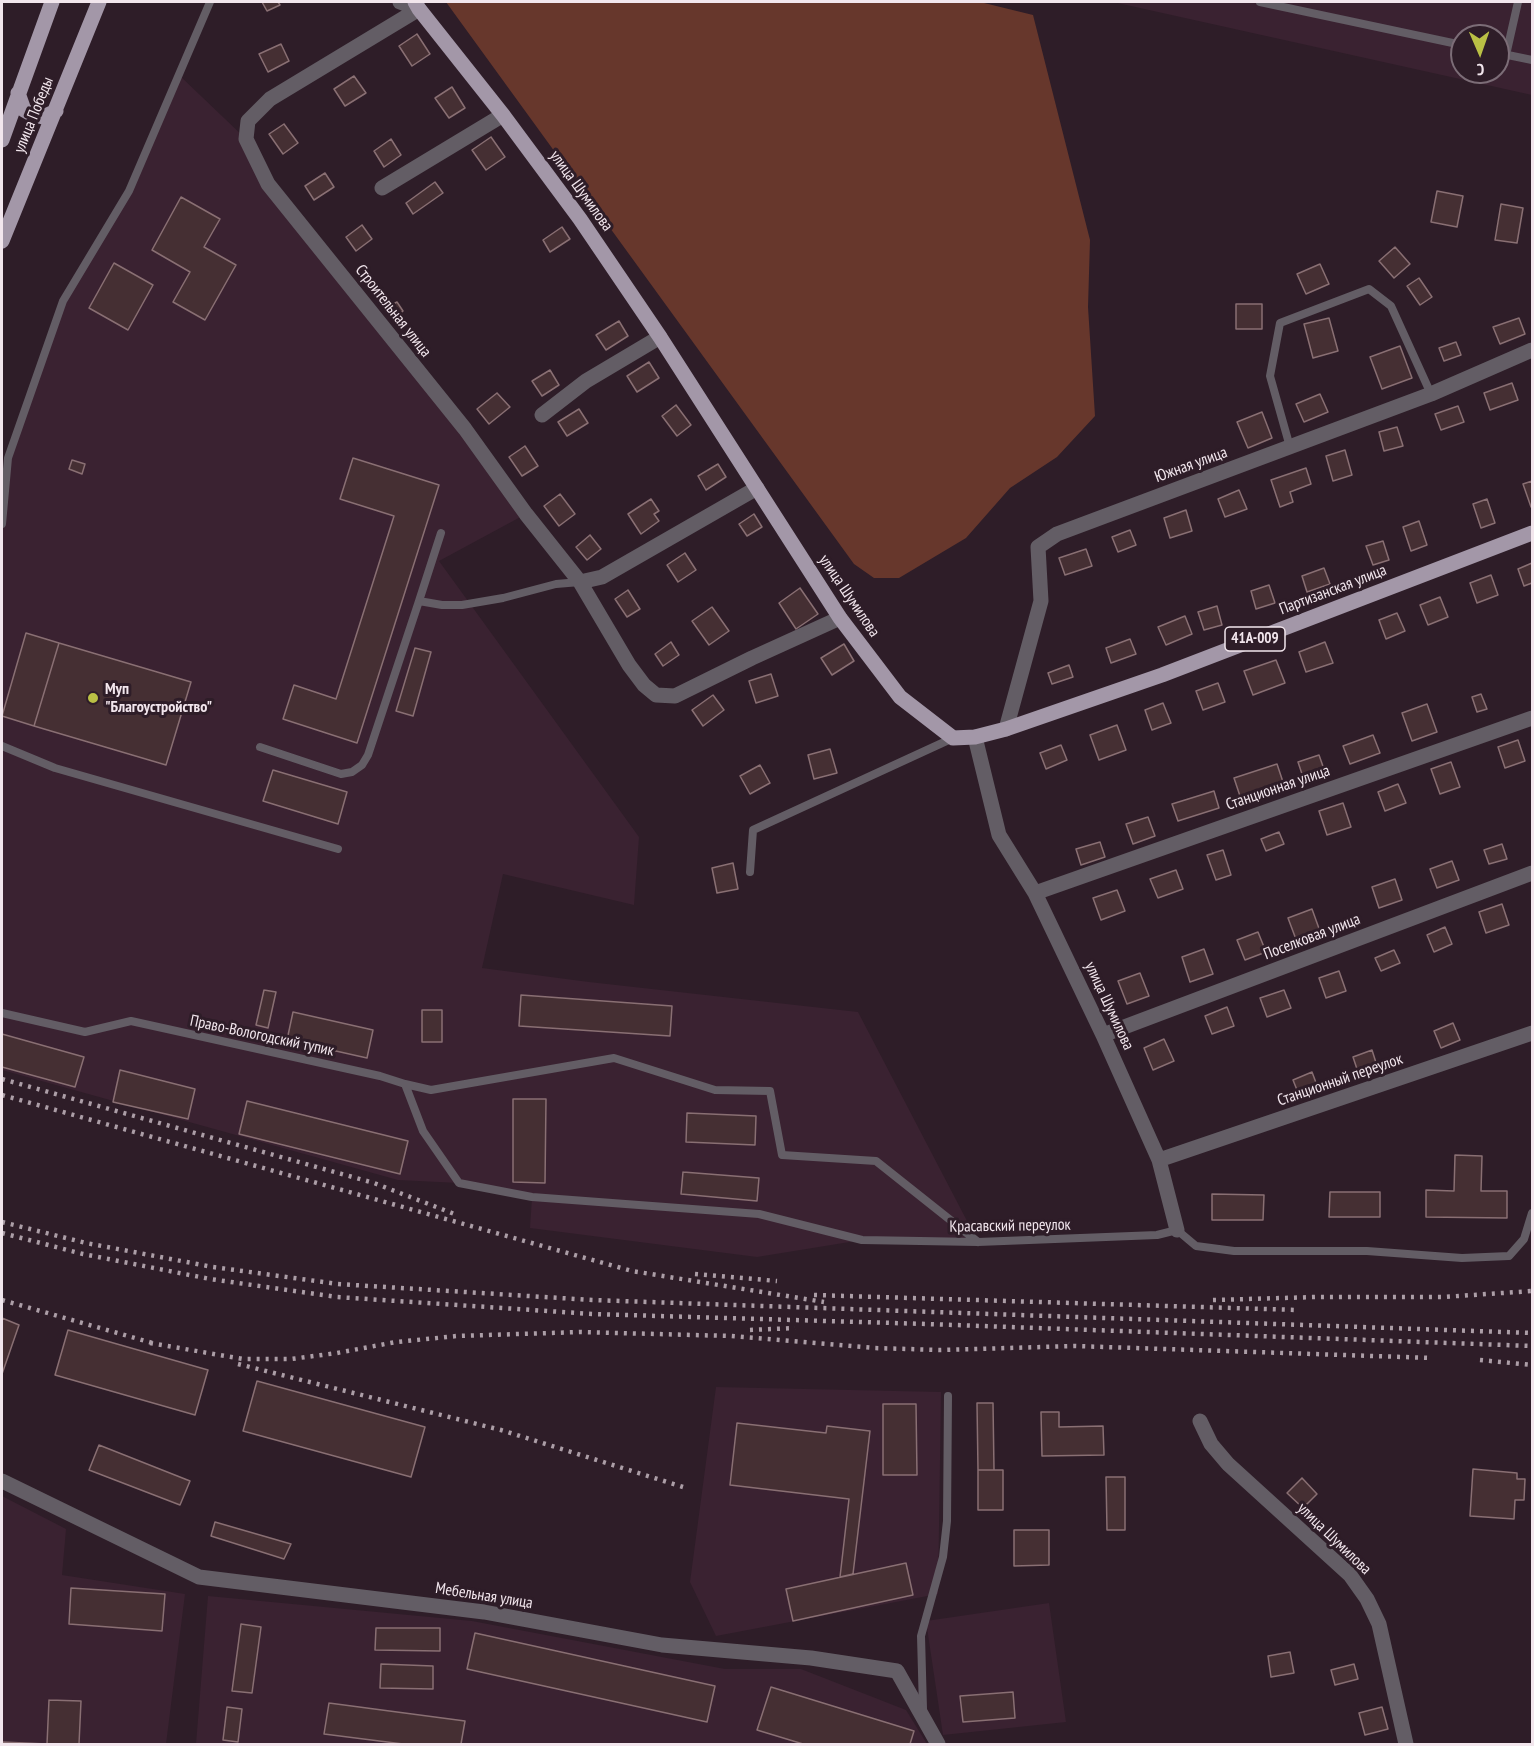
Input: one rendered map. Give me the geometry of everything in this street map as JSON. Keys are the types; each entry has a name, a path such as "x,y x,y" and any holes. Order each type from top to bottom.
{"main road":[{"name":"улица Победы","path":"2,140 52,2"},
{"name":"улица Победы","path":"2,242 99,2"},
{"name":"улица Шумилова","path":"417,5 580,219 660,337 840,618 900,697 953,738"},
{"path":"18,93 24,110 33,115 43,117 56,111"},
{"name":"Партизанская улица","path":"975,737 1006,729 1162,675 1533,533"},
{"path":"953,738 975,737"}],"street":[{"path":"400,2 417,5"},
{"name":"Строительная улица","path":"417,5 270,99 248,121 246,139 268,184 465,429 526,514 580,582 629,665 644,685 656,694 675,696 840,618"},
{"path":"382,188 503,115"},
{"path":"542,415 586,381 660,337"},
{"name":"Южная улица","path":"1006,729 1041,601 1038,547 1057,534 1431,394 1533,350"},
{"path":"580,582 602,577 757,488"},
{"name":"Станционная улица","path":"1035,893 1533,718"},
{"name":"улица Шумилова","path":"975,737 999,835 1035,893 1103,1035 1159,1160 1177,1230"},
{"name":"Поселковая улица","path":"1103,1035 1533,873"},
{"name":"Станционный переулок","path":"1159,1160 1533,1033"},
{"name":"улица Шумилова","path":"1200,1421 1211,1444 1228,1464 1350,1575 1367,1599 1379,1624 1406,1744"},
{"name":"Мебельная улица","path":"2,1481 199,1577 484,1612 662,1645 811,1658 897,1671 939,1744"}],"lane":[{"path":"2,524 8,458 63,301 129,190 210,2"},
{"path":"1260,2 1450,42"},
{"path":"1510,28 1518,2"},
{"path":"1510,56 1533,60"},
{"path":"1290,447 1270,376 1280,323 1369,289 1390,306 1431,394"},
{"path":"260,747 340,774 352,772 362,765 368,755 441,533"},
{"path":"419,601 442,605 462,605 503,598 556,584 580,582"},
{"path":"750,872 753,830 953,738"},
{"path":"2,746 56,768 338,849"},
{"name":"Право-Вологодский тупик","path":"2,1013 85,1032 131,1021 431,1090 614,1058 714,1090 770,1091 782,1155 876,1161 978,1242"},
{"name":"Красавский переулок","path":"405,1084 423,1131 459,1183 532,1197 759,1214 862,1240 978,1242 1157,1235 1177,1230"},
{"path":"1177,1230 1196,1246 1234,1251 1367,1251 1462,1258 1509,1256 1524,1239 1533,1213"},
{"path":"923,1717 921,1636 944,1557 947,1521 948,1396"}],"shaded area":[{"path":"446,2 980,2 1033,15 1090,240 1088,307 1095,416 1057,457 1010,488 966,538 899,578 874,578 854,564"},
{"path":"1113,2 1532,2 1532,95 1482,84 1510,84 1510,24 1450,24 1450,77"},
{"path":"179,75 246,139 268,184 526,514 439,561 639,837 634,905 503,874 482,968 858,1012 978,1242 862,1240 757,1257 530,1228 532,1197 459,1183 398,1180 2,1070 2,524 8,458 63,301 129,191"},
{"path":"716,1387 941,1392 938,1594 716,1636 690,1582"},
{"path":"2,1496 66,1529 62,1575 185,1594 166,1744 2,1744"},
{"path":"208,1596 472,1621 725,1669 801,1669 906,1710 927,1744 196,1744"},
{"path":"1049,1603 1066,1722 943,1735 926,1621"}],"building":[{"path":"262,2 278,2 280,5 267,11"},
{"path":"417,34 430,54 412,66 399,46"},
{"path":"281,44 289,61 268,72 259,54"},
{"path":"354,76 366,93 345,106 334,89"},
{"path":"452,87 465,108 449,118 435,98"},
{"path":"284,124 298,143 283,154 269,134"},
{"path":"491,137 505,157 486,170 472,150"},
{"path":"391,139 401,155 384,167 374,151"},
{"path":"325,173 334,187 314,200 305,186"},
{"path":"435,182 443,193 413,214 406,203"},
{"path":"1437,191 1463,196 1457,227 1431,222"},
{"path":"181,197 220,219 204,247 236,265 205,320 173,302 190,272 152,250"},
{"path":"1501,204 1523,208 1517,243 1495,240"},
{"path":"362,225 372,239 356,251 346,237"},
{"path":"562,227 570,239 550,252 543,240"},
{"path":"1395,247 1410,264 1394,278 1379,261"},
{"path":"114,263 153,285 128,330 89,308"},
{"path":"1320,264 1329,284 1306,294 1297,274"},
{"path":"1419,278 1432,297 1420,305 1407,286"},
{"path":"397,302 403,311 392,318 386,308"},
{"path":"1236,304 1262,304 1262,329 1236,329"},
{"path":"1329,318 1338,351 1313,358 1304,324"},
{"path":"1519,318 1525,334 1500,344 1493,327"},
{"path":"619,321 628,336 606,350 596,335"},
{"path":"1456,342 1461,355 1444,361 1439,348"},
{"path":"1400,346 1412,378 1382,389 1370,357"},
{"path":"649,362 659,378 637,392 627,376"},
{"path":"550,370 559,385 542,396 532,381"},
{"path":"1512,383 1518,400 1490,410 1484,393"},
{"path":"497,393 510,407 489,424 477,409"},
{"path":"1320,394 1328,412 1304,422 1296,404"},
{"path":"676,405 691,425 677,436 662,416"},
{"path":"1458,406 1464,422 1441,430 1435,414"},
{"path":"579,409 588,423 567,436 558,422"},
{"path":"1262,412 1272,438 1248,448 1237,422"},
{"path":"1397,427 1403,446 1384,451 1379,432"},
{"path":"525,446 538,466 522,476 509,457"},
{"path":"1345,450 1352,475 1333,481 1326,456"},
{"path":"353,458 439,485 357,743 283,719 294,685 336,699 394,516 340,499"},
{"path":"72,460 85,464 82,474 69,469"},
{"path":"718,464 726,477 706,490 698,476"},
{"path":"1306,468 1311,484 1290,492 1293,502 1280,507 1271,480"},
{"path":"1532,481 1532,506 1531,507 1523,484"},
{"path":"1239,490 1247,509 1225,517 1218,499"},
{"path":"560,494 575,514 559,526 544,506"},
{"path":"651,499 659,511 654,514 659,521 641,534 628,514"},
{"path":"1487,499 1495,523 1481,528 1473,504"},
{"path":"1186,510 1192,531 1170,538 1164,518"},
{"path":"754,514 762,527 747,536 739,524"},
{"path":"1419,521 1427,545 1411,551 1403,527"},
{"path":"1130,530 1136,545 1118,552 1112,537"},
{"path":"590,535 601,549 587,560 576,547"},
{"path":"1383,541 1389,560 1373,565 1366,546"},
{"path":"1086,549 1092,566 1065,575 1059,558"},
{"path":"685,553 696,570 678,582 667,565"},
{"path":"1532,563 1532,583 1524,586 1518,569"},
{"path":"1324,568 1330,584 1307,592 1302,576"},
{"path":"1491,575 1498,595 1477,603 1470,583"},
{"path":"1269,585 1275,603 1256,609 1251,591"},
{"path":"800,588 818,614 796,629 779,603"},
{"path":"628,590 640,609 627,617 615,599"},
{"path":"1440,597 1448,617 1428,625 1420,605"},
{"path":"1217,606 1222,625 1204,630 1198,612"},
{"path":"712,607 729,631 709,645 692,621"},
{"path":"1397,613 1405,631 1386,639 1379,620"},
{"path":"1185,616 1192,634 1166,645 1158,627"},
{"path":"26,633 59,643 34,726 2,716"},
{"path":"1130,639 1136,654 1111,663 1106,648"},
{"path":"671,642 679,655 663,666 655,654"},
{"path":"1325,642 1333,663 1306,672 1299,652"},
{"path":"59,643 191,682 166,765 34,726"},
{"path":"844,644 854,661 832,675 821,658"},
{"path":"415,648 431,652 413,716 396,711"},
{"path":"1276,660 1285,683 1253,695 1244,671"},
{"path":"1069,665 1073,677 1052,684 1048,673"},
{"path":"771,674 778,696 756,703 749,681"},
{"path":"1218,683 1225,702 1203,710 1196,691"},
{"path":"1481,694 1487,709 1477,712 1472,697"},
{"path":"713,695 724,710 703,726 692,710"},
{"path":"1163,703 1171,723 1152,730 1145,710"},
{"path":"1427,704 1437,732 1412,741 1402,713"},
{"path":"1117,725 1126,750 1099,760 1090,735"},
{"path":"1373,735 1380,753 1350,764 1343,746"},
{"path":"1518,740 1525,761 1505,768 1498,747"},
{"path":"1061,745 1067,760 1046,769 1040,753"},
{"path":"830,749 837,773 814,779 808,755"},
{"path":"1319,755 1325,772 1304,780 1298,762"},
{"path":"1451,762 1460,787 1440,794 1431,769"},
{"path":"1277,764 1284,785 1241,799 1234,778"},
{"path":"760,765 770,783 750,794 740,776"},
{"path":"273,770 347,792 338,824 263,801"},
{"path":"1398,784 1406,803 1385,811 1378,792"},
{"path":"1214,791 1219,808 1178,821 1172,804"},
{"path":"1343,803 1351,827 1327,835 1319,811"},
{"path":"1148,817 1155,836 1133,844 1126,824"},
{"path":"1279,832 1284,844 1266,851 1261,839"},
{"path":"1100,842 1105,857 1081,865 1076,849"},
{"path":"1502,844 1507,859 1489,864 1484,850"},
{"path":"1223,850 1231,875 1216,880 1207,855"},
{"path":"1452,861 1459,880 1437,888 1430,869"},
{"path":"733,863 738,889 717,893 712,868"},
{"path":"1176,870 1183,889 1158,898 1150,879"},
{"path":"1395,879 1402,900 1379,908 1372,887"},
{"path":"1117,890 1125,911 1101,920 1093,898"},
{"path":"1502,904 1509,925 1486,933 1479,912"},
{"path":"1312,909 1321,934 1297,942 1288,918"},
{"path":"1445,927 1452,944 1434,952 1427,935"},
{"path":"1258,932 1266,952 1245,960 1237,940"},
{"path":"1204,949 1213,974 1190,982 1182,957"},
{"path":"1394,950 1400,963 1381,971 1375,958"},
{"path":"1339,971 1346,991 1326,998 1319,978"},
{"path":"1140,973 1149,996 1127,1004 1118,981"},
{"path":"264,990 276,992 268,1028 256,1025"},
{"path":"1284,990 1291,1008 1267,1017 1260,998"},
{"path":"521,995 672,1006 670,1036 519,1026"},
{"path":"1227,1007 1234,1026 1212,1034 1205,1016"},
{"path":"422,1010 442,1010 442,1042 422,1042"},
{"path":"293,1012 373,1030 367,1058 287,1040"},
{"path":"1453,1023 1460,1040 1441,1048 1434,1031"},
{"path":"2,1034 84,1057 75,1087 2,1067"},
{"path":"1164,1039 1174,1061 1153,1070 1144,1048"},
{"path":"1372,1050 1378,1069 1359,1075 1353,1057"},
{"path":"120,1070 195,1089 188,1119 113,1102"},
{"path":"1312,1072 1318,1088 1299,1095 1293,1080"},
{"path":"513,1099 546,1099 545,1183 513,1182"},
{"path":"247,1101 408,1141 400,1174 239,1134"},
{"path":"687,1113 756,1116 755,1145 686,1142"},
{"path":"1455,1155 1482,1156 1481,1191 1507,1191 1507,1218 1426,1217 1426,1190 1454,1191"},
{"path":"683,1172 759,1178 757,1201 681,1194"},
{"path":"1330,1192 1380,1192 1380,1217 1329,1217"},
{"path":"1212,1194 1264,1195 1263,1220 1212,1220"},
{"path":"2,1318 19,1325 2,1374"},
{"path":"68,1330 208,1370 195,1415 55,1375"},
{"path":"257,1381 425,1427 411,1477 243,1431"},
{"path":"977,1403 993,1403 994,1470 978,1470"},
{"path":"883,1404 916,1404 917,1475 883,1475"},
{"path":"1041,1412 1059,1412 1059,1427 1103,1426 1104,1455 1042,1456"},
{"path":"737,1423 826,1433 827,1426 870,1431 853,1574 840,1577 849,1499 730,1485"},
{"path":"99,1445 190,1481 180,1505 89,1470"},
{"path":"1473,1469 1517,1473 1517,1479 1525,1479 1524,1500 1515,1500 1514,1519 1470,1516"},
{"path":"978,1470 1003,1470 1003,1510 978,1510"},
{"path":"1106,1477 1125,1477 1125,1530 1107,1530"},
{"path":"1302,1478 1317,1494 1303,1508 1287,1493"},
{"path":"215,1522 291,1544 284,1559 211,1536"},
{"path":"1014,1530 1049,1530 1049,1565 1014,1566"},
{"path":"906,1563 913,1595 793,1621 786,1589"},
{"path":"71,1588 165,1594 162,1631 69,1624"},
{"path":"241,1624 261,1627 252,1693 232,1691"},
{"path":"376,1628 440,1628 440,1651 375,1650"},
{"path":"475,1633 715,1686 707,1722 467,1669"},
{"path":"1290,1652 1294,1673 1271,1677 1268,1656"},
{"path":"381,1664 433,1666 433,1689 380,1688"},
{"path":"1354,1664 1358,1679 1335,1685 1331,1670"},
{"path":"771,1687 914,1731 910,1744 803,1744 757,1730"},
{"path":"1013,1692 1015,1718 963,1722 960,1696"},
{"path":"49,1700 81,1701 79,1744 47,1744"},
{"path":"329,1703 465,1721 461,1744 403,1744 324,1734"},
{"path":"227,1707 242,1709 238,1742 223,1740"},
{"path":"1382,1707 1388,1729 1365,1735 1359,1713"},
{"path":"2,1742 47,1744 2,1744"}],"railway":[{"path":"2,1079 374,1183 457,1215"},
{"path":"2,1095 632,1271 824,1302"},
{"path":"2,1222 86,1243 213,1267 338,1284 592,1300 1532,1333"},
{"path":"2,1233 83,1254 210,1279 337,1297 592,1314 1532,1346"},
{"path":"695,1274 777,1281"},
{"path":"1213,1300 1443,1297 1532,1291"},
{"path":"814,1295 1297,1310"},
{"path":"2,1300 156,1344"},
{"path":"750,1330 795,1328"},
{"path":"150,1343 243,1359 291,1359 396,1342 457,1336 581,1332 731,1336 874,1348 941,1350 1075,1346 1433,1358"},
{"path":"1480,1360 1532,1365"},
{"path":"238,1364 501,1430 683,1487"}],"place":[{"name":"Муп \"Благоустройство\"","path":"93,698"}]}
